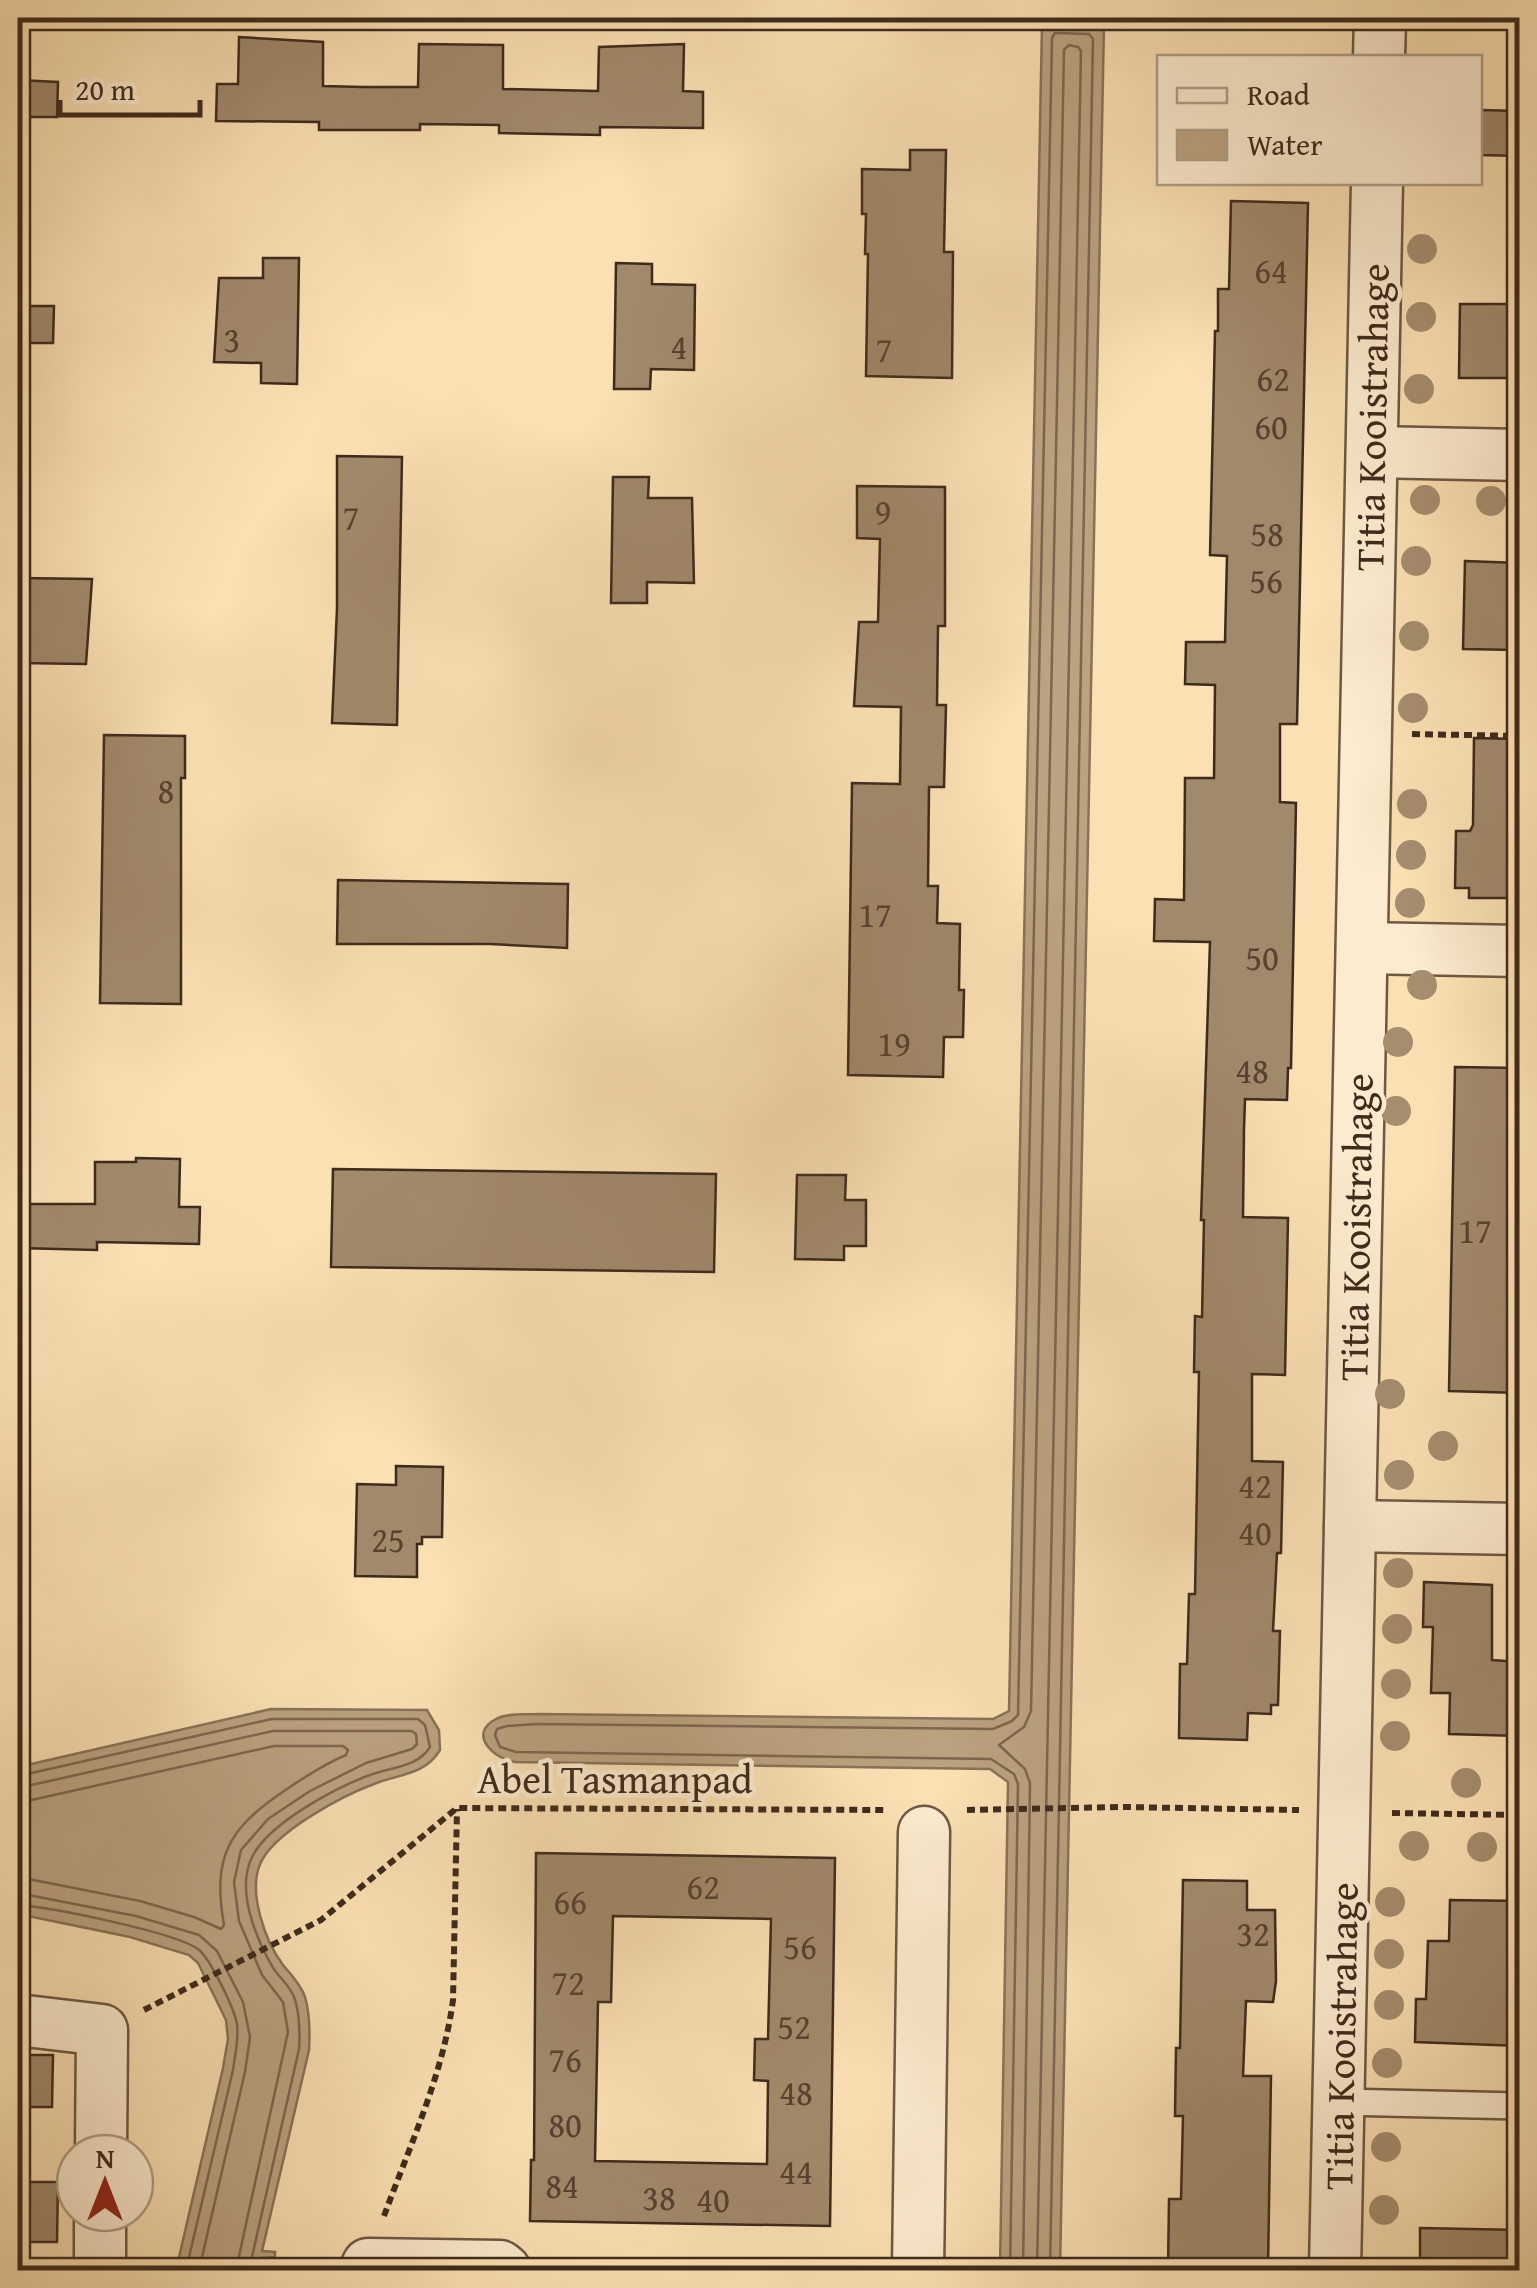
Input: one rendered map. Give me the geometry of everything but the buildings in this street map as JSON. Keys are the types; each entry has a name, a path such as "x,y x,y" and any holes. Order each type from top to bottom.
{"street":[{"path":"1380,18 1380,55"},
{"name":"Titia Kooistrahage","path":"1336,2270 1377,185"},
{"path":"1372,452 1520,455"},
{"path":"1362,948 1520,951"},
{"path":"1350,1526 1520,1529"},
{"path":"904,1821 918,2270"},
{"path":"18,2020 102,2030 101,2133"},
{"path":"100,2233 100,2270"},
{"path":"366,2267 500,2266 505,2270"}],"lane":[{"path":"1340,2102 1520,2106"}],"path":[{"path":"1427,734 1520,736"},
{"path":"366,2267 449,2031 457,1808"},
{"name":"Abel Tasmanpad","path":"183,1990 296,1934 341,1906 457,1808 904,1821"},
{"path":"990,1810 1311,1810"},
{"path":"1390,1812 1520,1815"}],"water":[{"path":"1042,24 1104,24 1060,2270 1000,2270 1008,1782 990,1769 515,1762 492,1751 484,1732 496,1719 537,1714 993,1719 1009,1711"},
{"path":"271,1709 427,1710 439,1730 440,1750 419,1769 361,1790 311,1816 280,1838 261,1862 256,1887 264,1930 276,1955 303,1992 309,2030 309,2050 262,2251 275,2252 275,2257 261,2258 258,2270 176,2270 223,2068 228,2039 226,2020 198,1963 189,1955 130,1937 18,1914 18,1767"}]}
